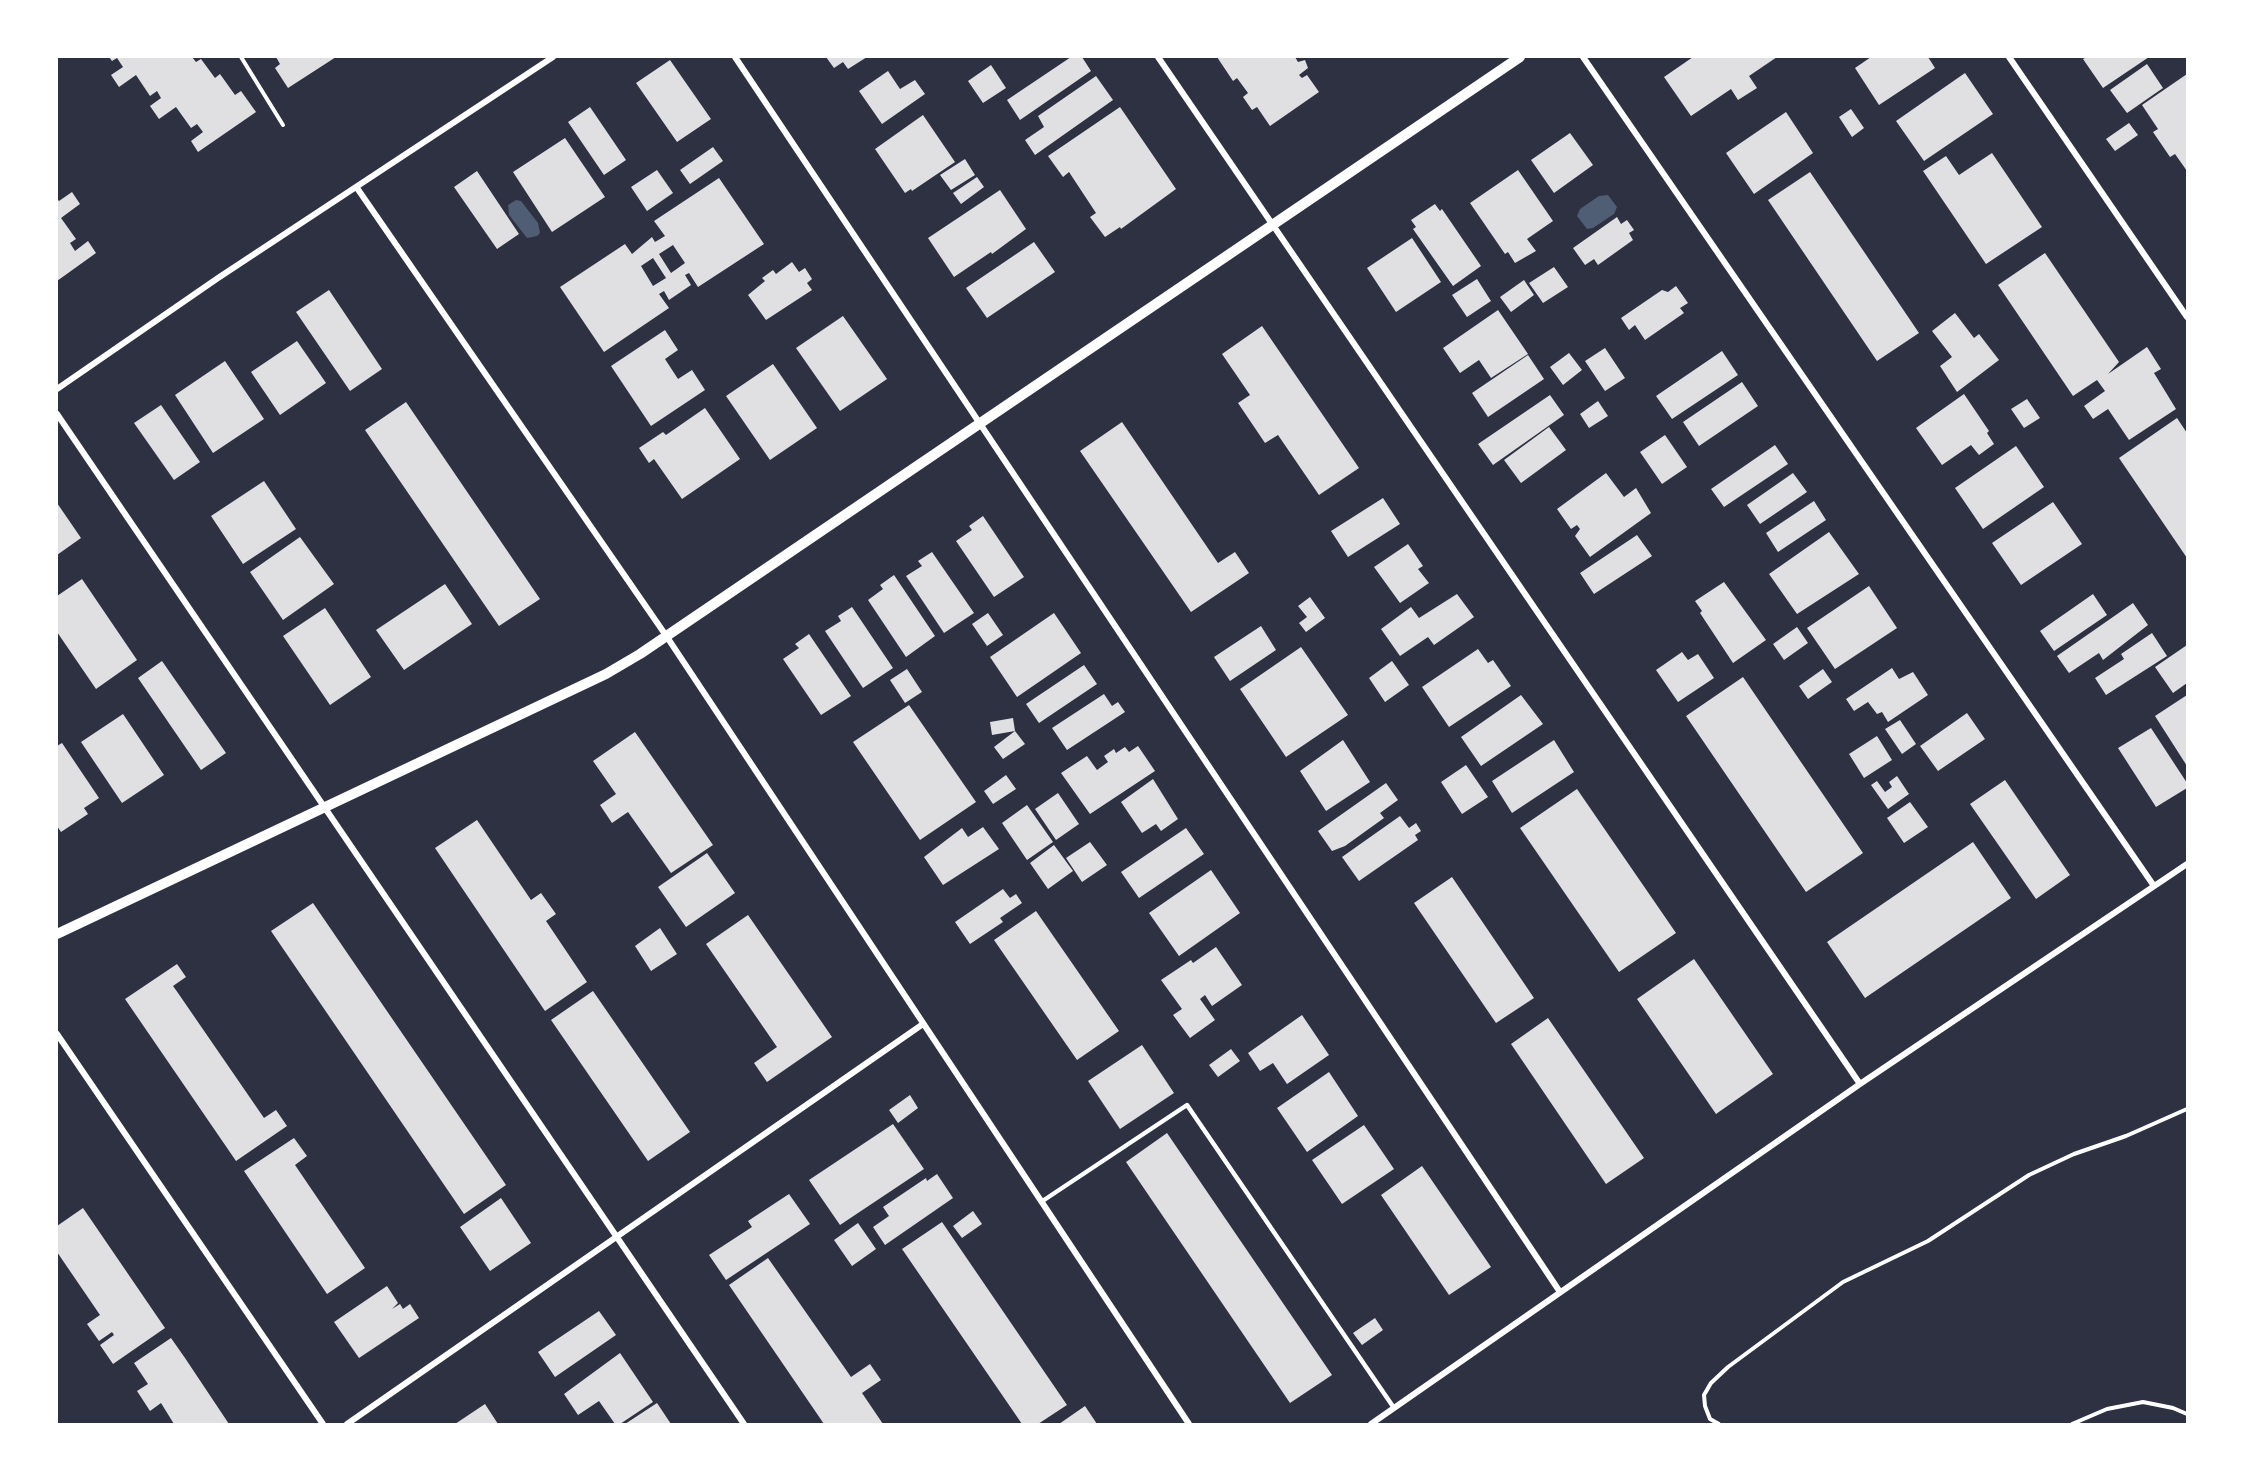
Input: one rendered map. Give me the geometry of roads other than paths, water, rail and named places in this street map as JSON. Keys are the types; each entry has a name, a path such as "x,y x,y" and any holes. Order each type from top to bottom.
{"street":[{"path":"57,389 218,278 553,57"},
{"path":"735,57 982,423 1560,1292"},
{"path":"1158,57 1860,1084"},
{"path":"57,934 606,674 667,637 1520,57"},
{"path":"1583,57 2154,886"},
{"path":"2009,57 2187,317"},
{"path":"357,188 667,637 1189,1424"},
{"path":"57,414 744,1424"},
{"path":"1371,1424 1860,1084 2187,864"},
{"path":"347,1424 923,1024"},
{"path":"57,1034 322,1424"}],"lane":[{"path":"1041,1202 1187,1105 1394,1408"}],"water":[{"path":"1608,195 1617,207 1614,214 1593,228 1587,229 1577,216 1580,209 1599,196"},
{"path":"516,200 521,201 538,223 540,233 537,236 527,238 509,215 508,205"}]}
